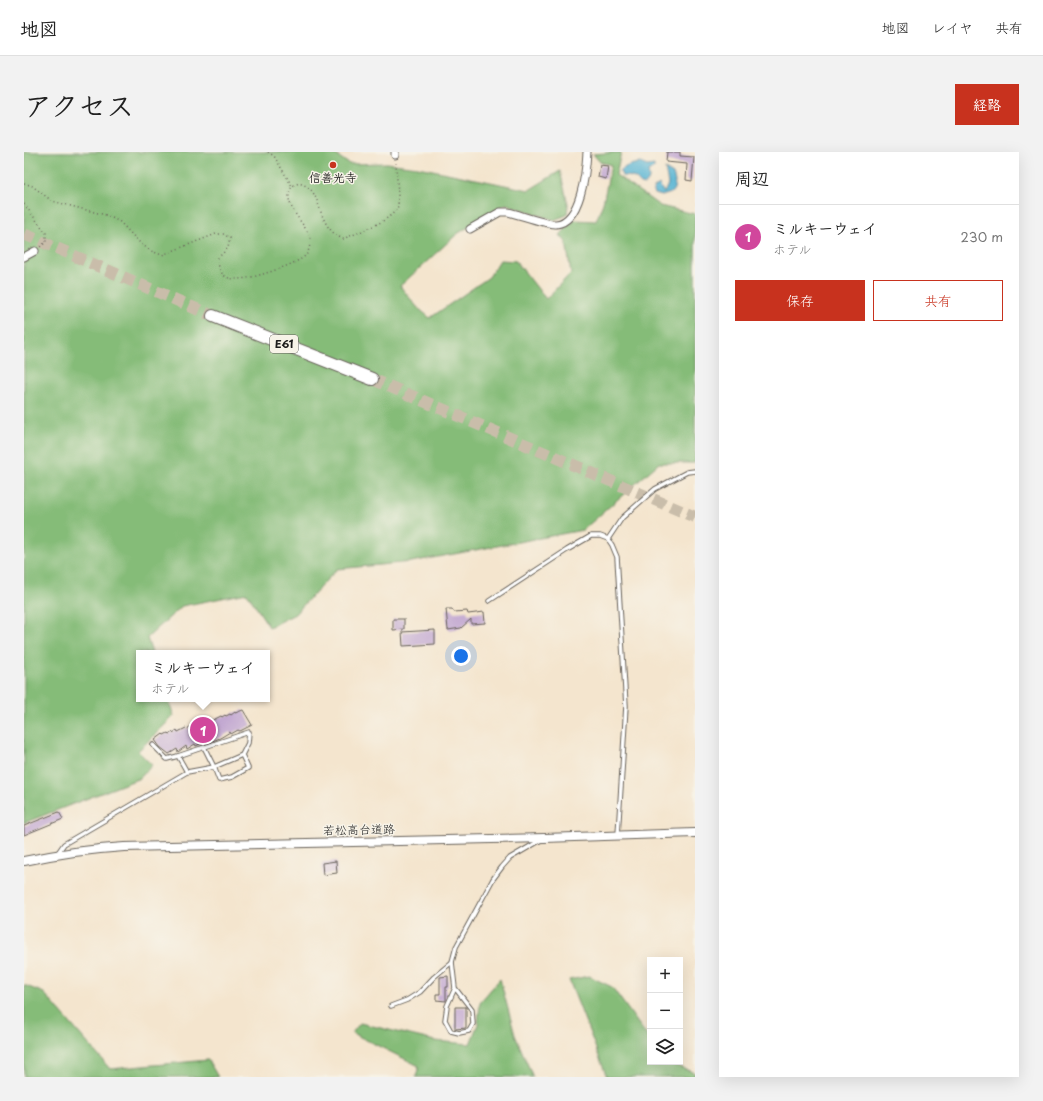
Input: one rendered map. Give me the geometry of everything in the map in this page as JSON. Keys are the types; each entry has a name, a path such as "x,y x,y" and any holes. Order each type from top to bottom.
{"highway":[{"name":"E61","path":"213,316 372,379"}],"street":[{"path":"470,229 500,212 508,212 554,224 564,222 572,213 578,201 586,173 587,152"},
{"path":"24,258 35,251"},
{"name":"若松高台道路","path":"24,861 90,849 124,847 544,838 695,833"}],"lane":[{"path":"608,540 622,518 655,489 687,472 695,470"},
{"path":"489,601 591,536 600,536 608,540 612,545 617,557 626,706 618,836"},
{"path":"57,854 64,844 187,772 214,766 242,755 248,743 249,732 167,759 153,745"},
{"path":"204,747 214,766 219,780 232,777 248,768 242,755"},
{"path":"178,756 187,772"},
{"path":"455,988 472,1010 473,1024 469,1031 459,1033 451,1031 445,1020 447,1006 455,988 452,962 456,946 502,867 510,858 544,838"},
{"path":"391,1006 408,1000 420,992 434,977 452,962"}],"path":[{"path":"268,152 274,156 292,186"},
{"path":"24,184 31,185 52,201 106,215 120,222 140,243 151,251 162,255 216,234 223,234 230,238 228,248 218,258 218,268 225,276 234,280 266,274 298,261 306,255 310,245 309,235 290,204 288,195 292,186 303,184 312,191 328,228 335,235 343,239 385,220 393,214 398,206 395,153"},
{"path":"24,204 46,233 46,242 35,251"}],"green space":[{"path":"24,152 332,152 349,164 386,163 418,167 529,190 560,171 568,204 567,215 554,220 506,204 457,234 400,286 417,307 430,318 489,277 500,260 516,261 546,299 571,273 566,242 560,235 574,220 596,221 603,203 611,165 600,162 593,154 621,152 616,175 660,206 695,214 695,463 659,463 583,530 411,562 337,569 295,614 269,627 247,593 182,606 147,638 151,650 136,650 136,702 169,702 174,716 138,751 152,765 140,778 24,823"},
{"path":"589,976 612,987 647,1036 647,1065 674,1065 695,1073 695,1077 607,1077 569,980"},
{"path":"500,979 515,1035 533,1077 416,1077 419,1066 352,1033 360,1023 435,1041 470,1044 478,1024 480,1002"},
{"path":"24,985 44,993 110,1069 208,1060 218,1077 24,1077"}],"water":[{"path":"641,163 647,166 654,165 654,168 648,172 649,180 644,185 633,177 622,176 620,171 630,165"},
{"path":"665,169 673,174 675,181 674,189 671,193 662,196 655,194 653,189 659,184 664,193 668,184"}],"building":[{"path":"667,152 680,152 680,156 694,157 692,181 686,180 687,164 666,162"},
{"path":"600,165 608,166 606,179 598,177"},
{"path":"446,609 452,609 454,612 467,611 468,614 484,612 485,623 471,624 471,619 461,628 448,630"},
{"path":"393,619 404,619 404,629 393,630"},
{"path":"435,630 435,644 403,646 402,632"},
{"path":"243,710 252,725 231,734 230,732 205,744 203,742 196,746 195,744 187,749 186,746 178,752 177,749 169,754 160,747 155,740 163,734 173,733 177,730 178,732 190,727 192,730 210,719 211,721 221,716 231,715 235,712"},
{"path":"59,812 63,819 24,835 24,826"},
{"path":"336,861 337,873 323,875 322,863"},
{"path":"448,976 446,1001 436,1000 436,994 440,994 440,977"},
{"path":"455,1007 466,1007 466,1028 455,1029"}],"tunnel":[{"path":"24,234 213,316"},
{"path":"372,379 695,517"}],"place":[{"name":"信善光寺","path":"333,165"},
{"name":"ミルキーウェイ","path":"203,730"}]}
